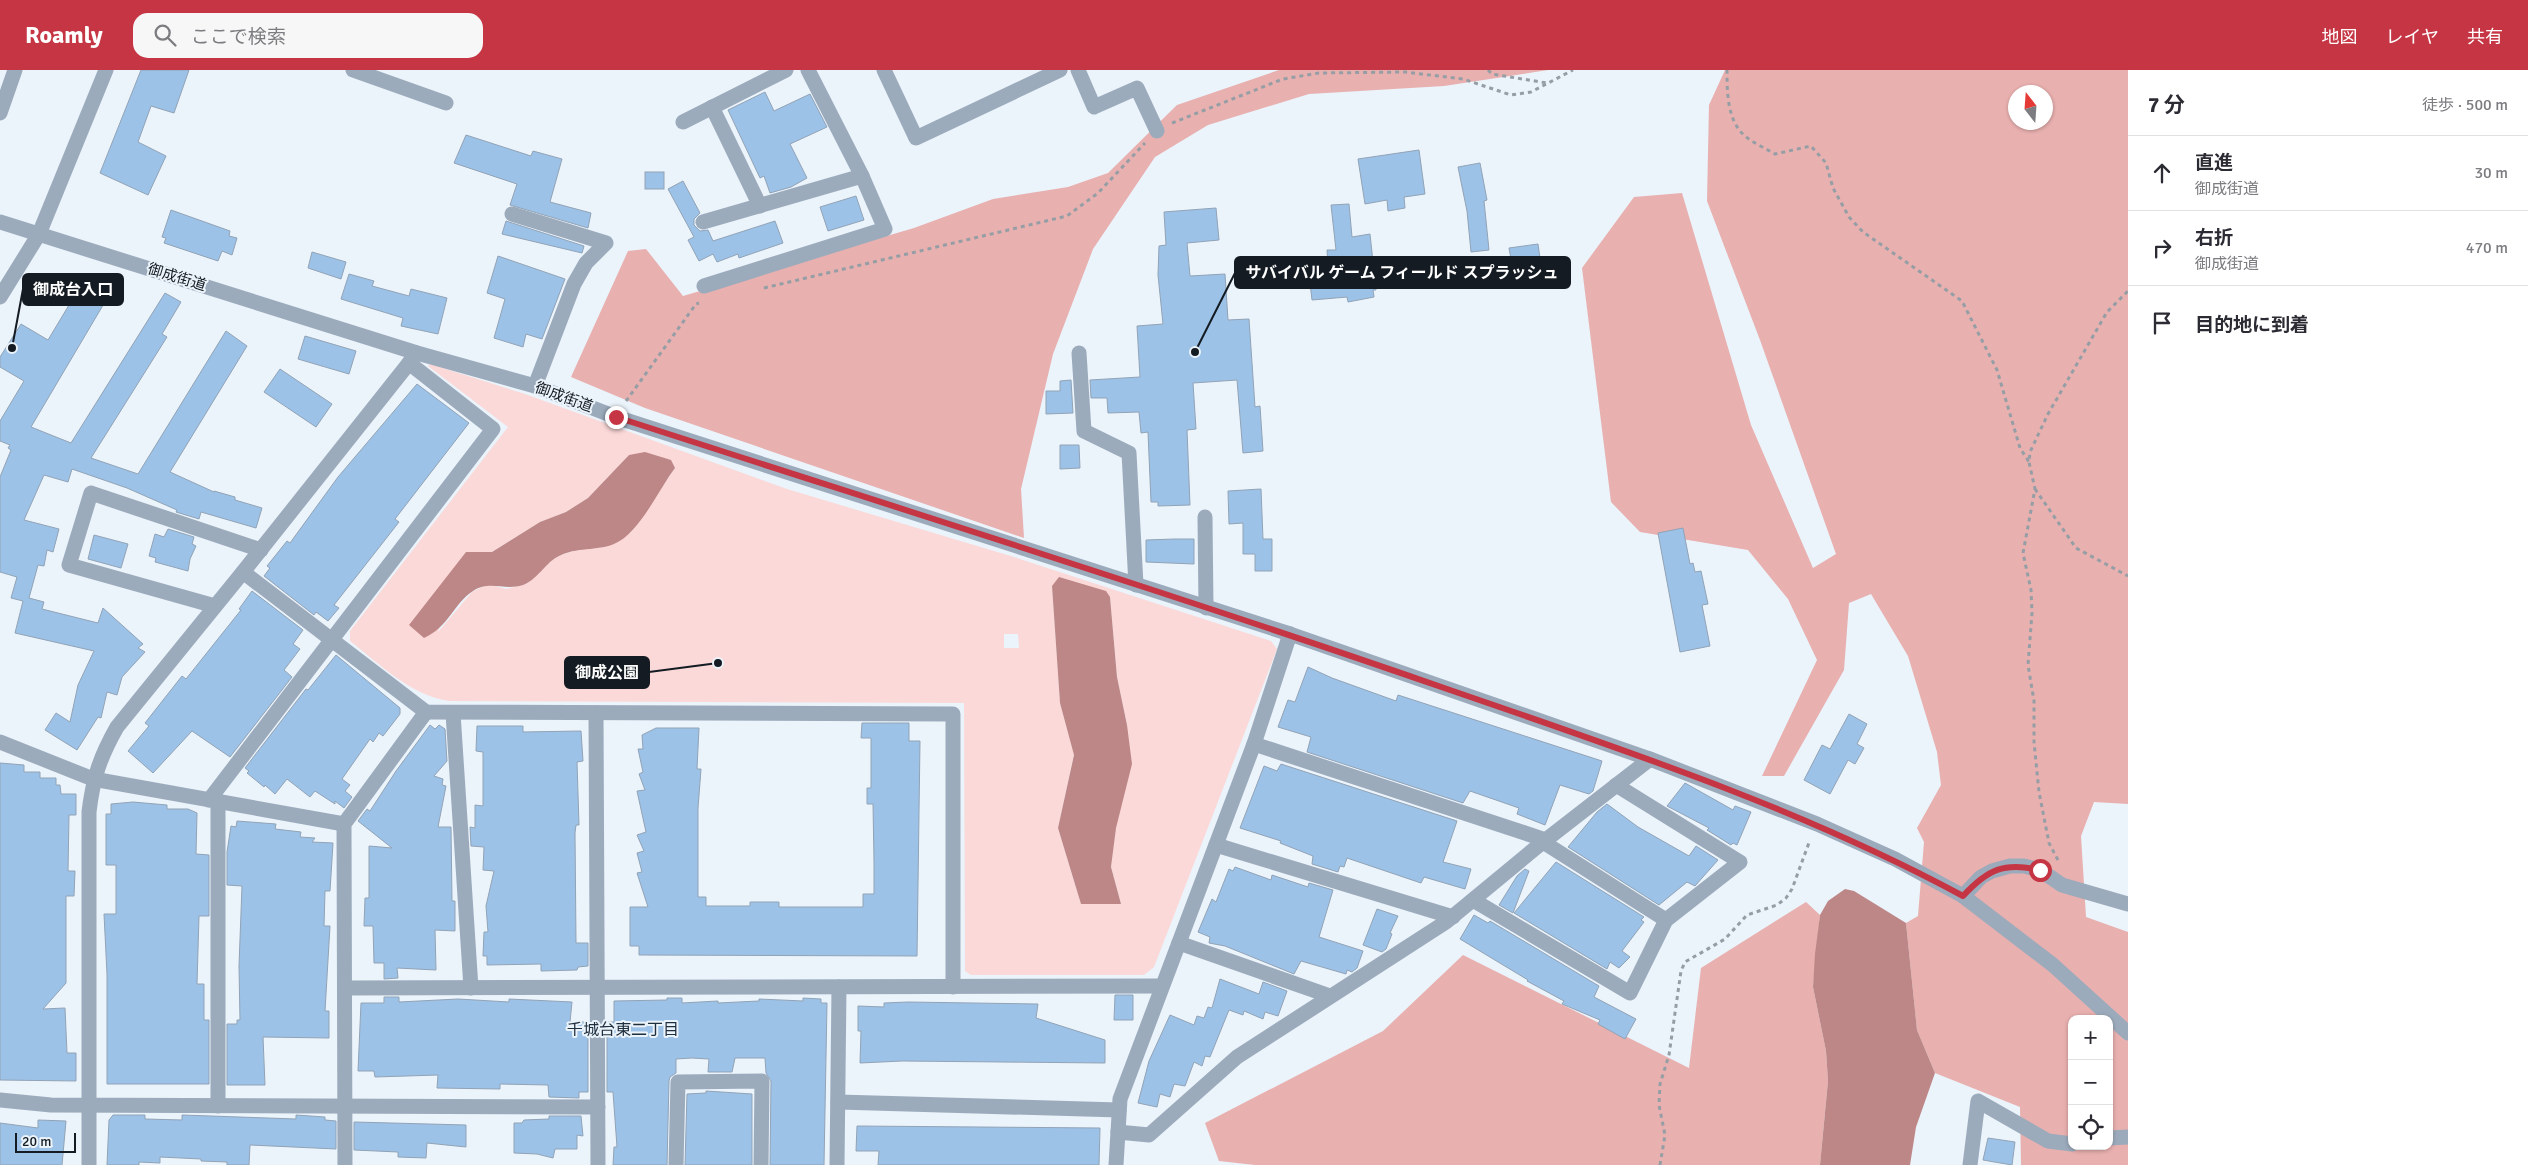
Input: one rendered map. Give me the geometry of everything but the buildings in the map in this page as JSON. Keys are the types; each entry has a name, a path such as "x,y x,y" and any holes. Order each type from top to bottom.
{"street":[{"path":"0,297 39,234 106,70"},
{"path":"353,70 446,103"},
{"path":"683,122 786,70"},
{"path":"704,286 885,229 862,176 808,70"},
{"path":"884,70 916,138 1060,70"},
{"path":"1078,70 1094,107 1137,88 1157,131"},
{"path":"0,112 9,74"},
{"path":"712,107 760,206"},
{"path":"702,222 862,176"},
{"path":"512,214 606,243 586,263 574,284 535,386"},
{"name":"御成街道","path":"0,222 413,358 535,386 616,417 1290,634 1650,759 1818,824 1895,859 1963,896 2053,965 2128,1033"},
{"path":"1080,353 1084,431 1130,453 1136,585"},
{"path":"89,1165 89,812 93,779 104,749 117,727 261,550 413,358 494,429 331,638 213,801 218,1106"},
{"path":"216,606 69,564 91,493 261,550"},
{"path":"1206,516 1206,608"},
{"path":"243,572 426,712 953,714 953,986"},
{"path":"1116,1165 1120,1099 1254,744 1290,634"},
{"path":"345,1165 346,988 344,824 426,712"},
{"path":"453,712 471,988"},
{"path":"596,713 598,1165"},
{"path":"0,742 93,779 344,824"},
{"path":"1254,744 1545,841 1666,920"},
{"path":"1118,1132 1149,1135 1237,1057 1453,917 1545,841 1650,759"},
{"path":"1472,900 1630,993 1666,920 1740,862 1616,785"},
{"path":"1216,845 1453,917"},
{"path":"1963,896 1981,877 2010,866 2040,870 2062,885 2128,904"},
{"path":"1179,943 1330,996"},
{"path":"346,988 1162,986"},
{"path":"837,1165 838,987"},
{"path":"676,1165 678,1082 762,1081 761,1165"},
{"path":"0,1100 51,1105 598,1107"},
{"path":"1970,1165 1978,1101 2048,1142 2068,1144"},
{"path":"838,1102 1119,1110"},
{"path":"2113,1138 2128,1137"}],"path":[{"path":"1488,70 1492,74 1548,83"},
{"path":"758,289 1067,216 1098,193 1161,127 1283,80 1319,73 1405,72 1454,78 1511,95 1531,92 1573,70"},
{"path":"1727,70 1727,95 1736,127 1745,136 1775,154 1811,146 1826,162 1833,188 1849,218 1863,232 1962,301 1997,370 2020,448 2029,462"},
{"path":"2128,291 2107,312 2056,398 2030,452 2029,462 2035,489 2076,548 2128,576"},
{"path":"616,417 696,304 705,302"},
{"path":"2035,489 2023,553 2031,590 2032,613 2028,665 2034,701 2039,792 2049,843 2071,888"},
{"path":"1660,1165 1665,1135 1659,1105 1660,1084 1669,1055 1685,962 1725,939 1747,916 1777,905 1786,898 1818,824"}],"shaded area":[{"path":"1279,70 1548,70 1444,86 1309,94 1208,125 1155,157 1093,249 1053,354 1021,489 1024,538 645,408 571,377 628,251 646,249 683,296 914,228 993,199 1068,187 1108,173 1177,105"},
{"path":"1725,70 2128,70 2128,804 2094,802 2081,836 2086,917 2128,932 2128,1165 2021,1165 2020,1107 1935,1073 1917,1030 1906,923 1918,916 1924,842 1917,828 1941,785 1937,752 1908,656 1871,594 1849,603 1844,670 1784,776 1762,776 1817,660 1788,599 1748,550 1640,532 1611,502 1582,268 1634,197 1682,193 1751,425 1813,568 1836,554 1760,340 1707,201 1709,105"},
{"path":"430,364 525,394 787,489 1014,557 1271,641 1277,649 1154,967 1144,975 971,975 965,971 964,703 449,701 435,698 409,686 350,641 350,631 508,427 428,366","holes":["629,455 675,468 633,530 614,544 557,556 526,584 506,589 488,584 472,592 438,632 466,552 492,552 540,522 566,512 588,498","1052,586 1110,597 1117,677 1127,725 1111,867 1121,904 1081,904 1058,828 1074,754 1060,703","1004,634 1018,634 1019,648 1004,648"]},
{"path":"645,452 671,460 675,468 640,521 623,539 601,548 572,551 559,556 533,579 523,585 516,587 485,586 479,588 466,596 439,628 424,638 409,625 466,552 492,552 540,522 566,512 588,498 629,455"},
{"path":"1059,577 1106,591 1110,597 1117,677 1127,725 1132,764 1116,828 1111,867 1121,904 1081,904 1058,828 1074,755 1060,703 1052,586"},
{"path":"1845,889 1854,891 1906,923 1917,1030 1935,1073 1916,1127 1910,1165 1820,1165 1828,1081 1826,1051 1813,987 1815,954 1820,915 1828,901"},
{"path":"1806,902 1820,915 1813,987 1826,1051 1828,1081 1820,1165 1255,1165 1219,1161 1205,1123 1383,1031 1463,955 1689,1068 1701,968"}],"place":[{"name":"御成台入口","path":"12,348"},
{"name":"サバイバル ゲーム フィールド スプラッシュ","path":"1195,352"},
{"name":"御成公園","path":"718,663"}],"district":[{"name":"千城台東二丁目","path":"623,1029"}],"route":[{"path":"616,417 1290,634 1650,759 1818,824 1895,859 1963,896 1981,877 1992,871 2010,866 2024,866 2040,870"}]}
